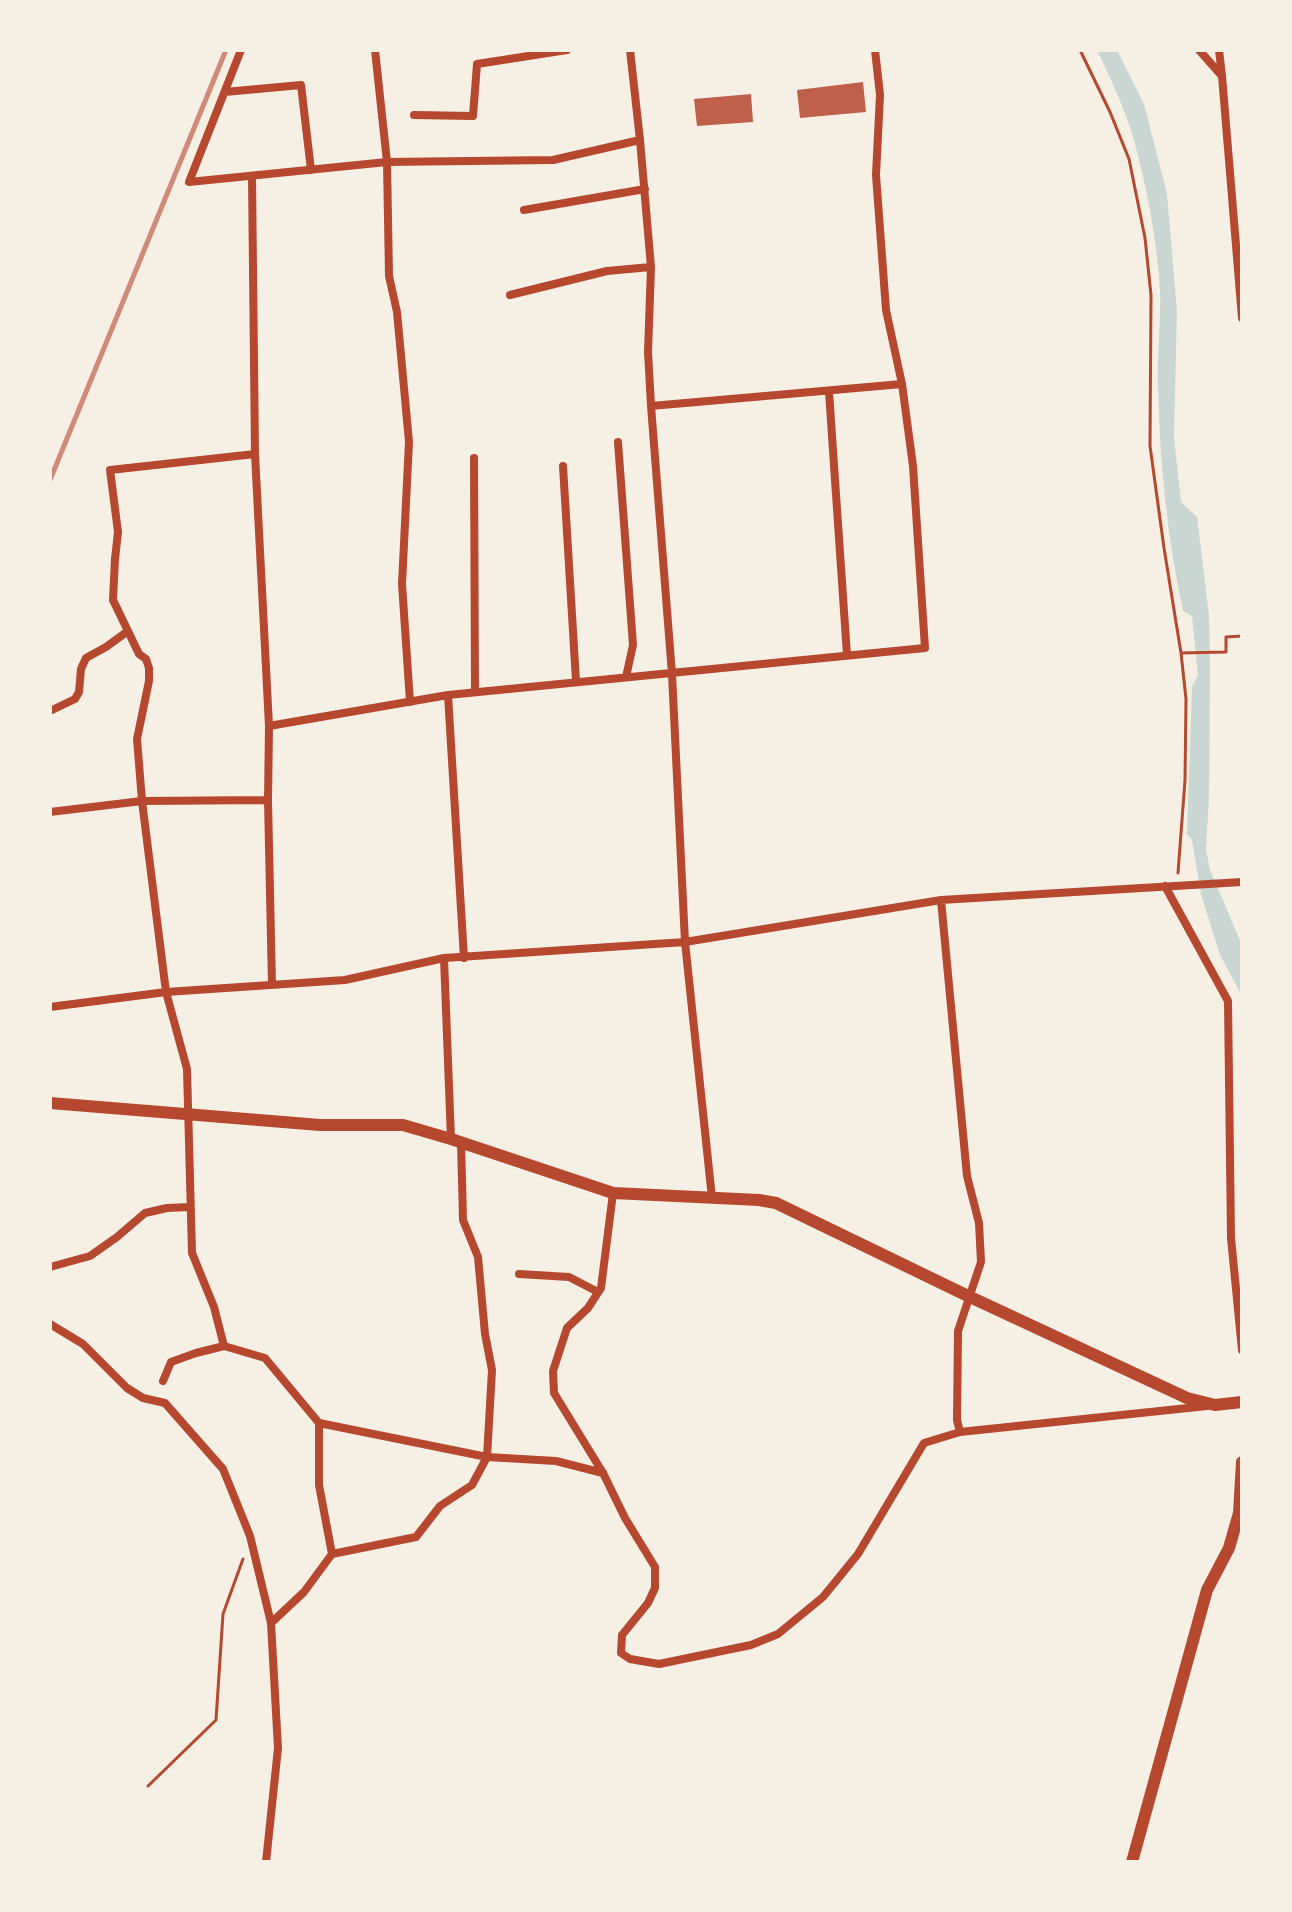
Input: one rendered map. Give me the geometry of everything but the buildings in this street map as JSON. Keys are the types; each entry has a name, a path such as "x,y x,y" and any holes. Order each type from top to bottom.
{"street":[{"path":"241,50 189,182 387,162 553,160 640,140"},
{"path":"375,50 387,162 389,276 397,312 409,442 402,584 410,702"},
{"path":"414,115 473,116 477,64 567,50"},
{"path":"630,50 651,267 648,352 672,674 685,942 712,1198"},
{"path":"269,726 448,695 925,648 913,466 902,384 886,310 876,175 880,95 875,50"},
{"path":"1199,50 1222,76"},
{"path":"1219,50 1242,318"},
{"path":"225,92 301,85 311,170"},
{"path":"252,176 255,454 269,726 272,985"},
{"path":"524,210 645,189"},
{"path":"510,295 607,271 651,267"},
{"path":"651,406 902,384"},
{"path":"829,392 847,655"},
{"path":"618,442 633,645 626,677"},
{"path":"224,1346 214,1307 192,1253 187,1069 166,992 137,739 149,668 113,600 118,532 110,470 255,454"},
{"path":"474,458 475,692"},
{"path":"563,466 576,681"},
{"path":"50,711 75,699 86,658 128,631"},
{"path":"448,695 464,958"},
{"path":"50,812 142,801 268,800"},
{"path":"50,1007 166,992 345,980 444,958 685,942 941,900 1242,882"},
{"path":"1165,886 1228,1001 1231,1238 1242,1350"},
{"path":"941,900 967,1176 979,1223 981,1262 958,1331 957,1420 960,1432"},
{"path":"271,1623 304,1592 332,1554 416,1537 440,1506 472,1485 487,1457 492,1370 485,1334 478,1257 463,1220 444,958"},
{"path":"50,1103 320,1125 403,1125 613,1193 776,1203 1187,1398 1215,1405"},
{"path":"613,1193 601,1288 588,1308 567,1328 553,1371 554,1393 655,1567 655,1588 648,1603 622,1635 621,1653 630,1659 659,1664 751,1645 778,1634 823,1597 858,1554 924,1443 960,1432 1242,1402"},
{"path":"50,1267 90,1256 145,1213 190,1207"},
{"path":"519,1274 569,1277 598,1292"},
{"path":"50,1324 83,1344 127,1388 143,1398 165,1403 223,1469 250,1536 271,1623 278,1748 266,1862"},
{"path":"163,1381 171,1362 224,1346 265,1358 319,1423 487,1457 556,1461 603,1473"},
{"path":"319,1423 319,1485 332,1554"},
{"path":"1132,1862 1207,1590 1236,1547 1242,1462"}],"path":[{"path":"1080,50 1129,159 1145,238 1151,295 1150,446 1181,653 1186,712 1180,885"},
{"path":"1181,653 1226,652 1226,637 1242,636"},
{"path":"148,1786 216,1720 223,1614 250,1536"}],"shaded area":[{"path":"1097,50 1117,50 1144,104 1167,194 1177,311 1174,437 1181,502 1197,517 1209,615 1206,849 1210,870 1242,945 1242,996 1220,955 1201,894 1192,840 1187,834 1192,686 1198,676 1192,616 1183,611 1165,500 1159,415 1160,290 1156,252 1134,140"}],"railway":[{"path":"50,480 226,50"}]}
